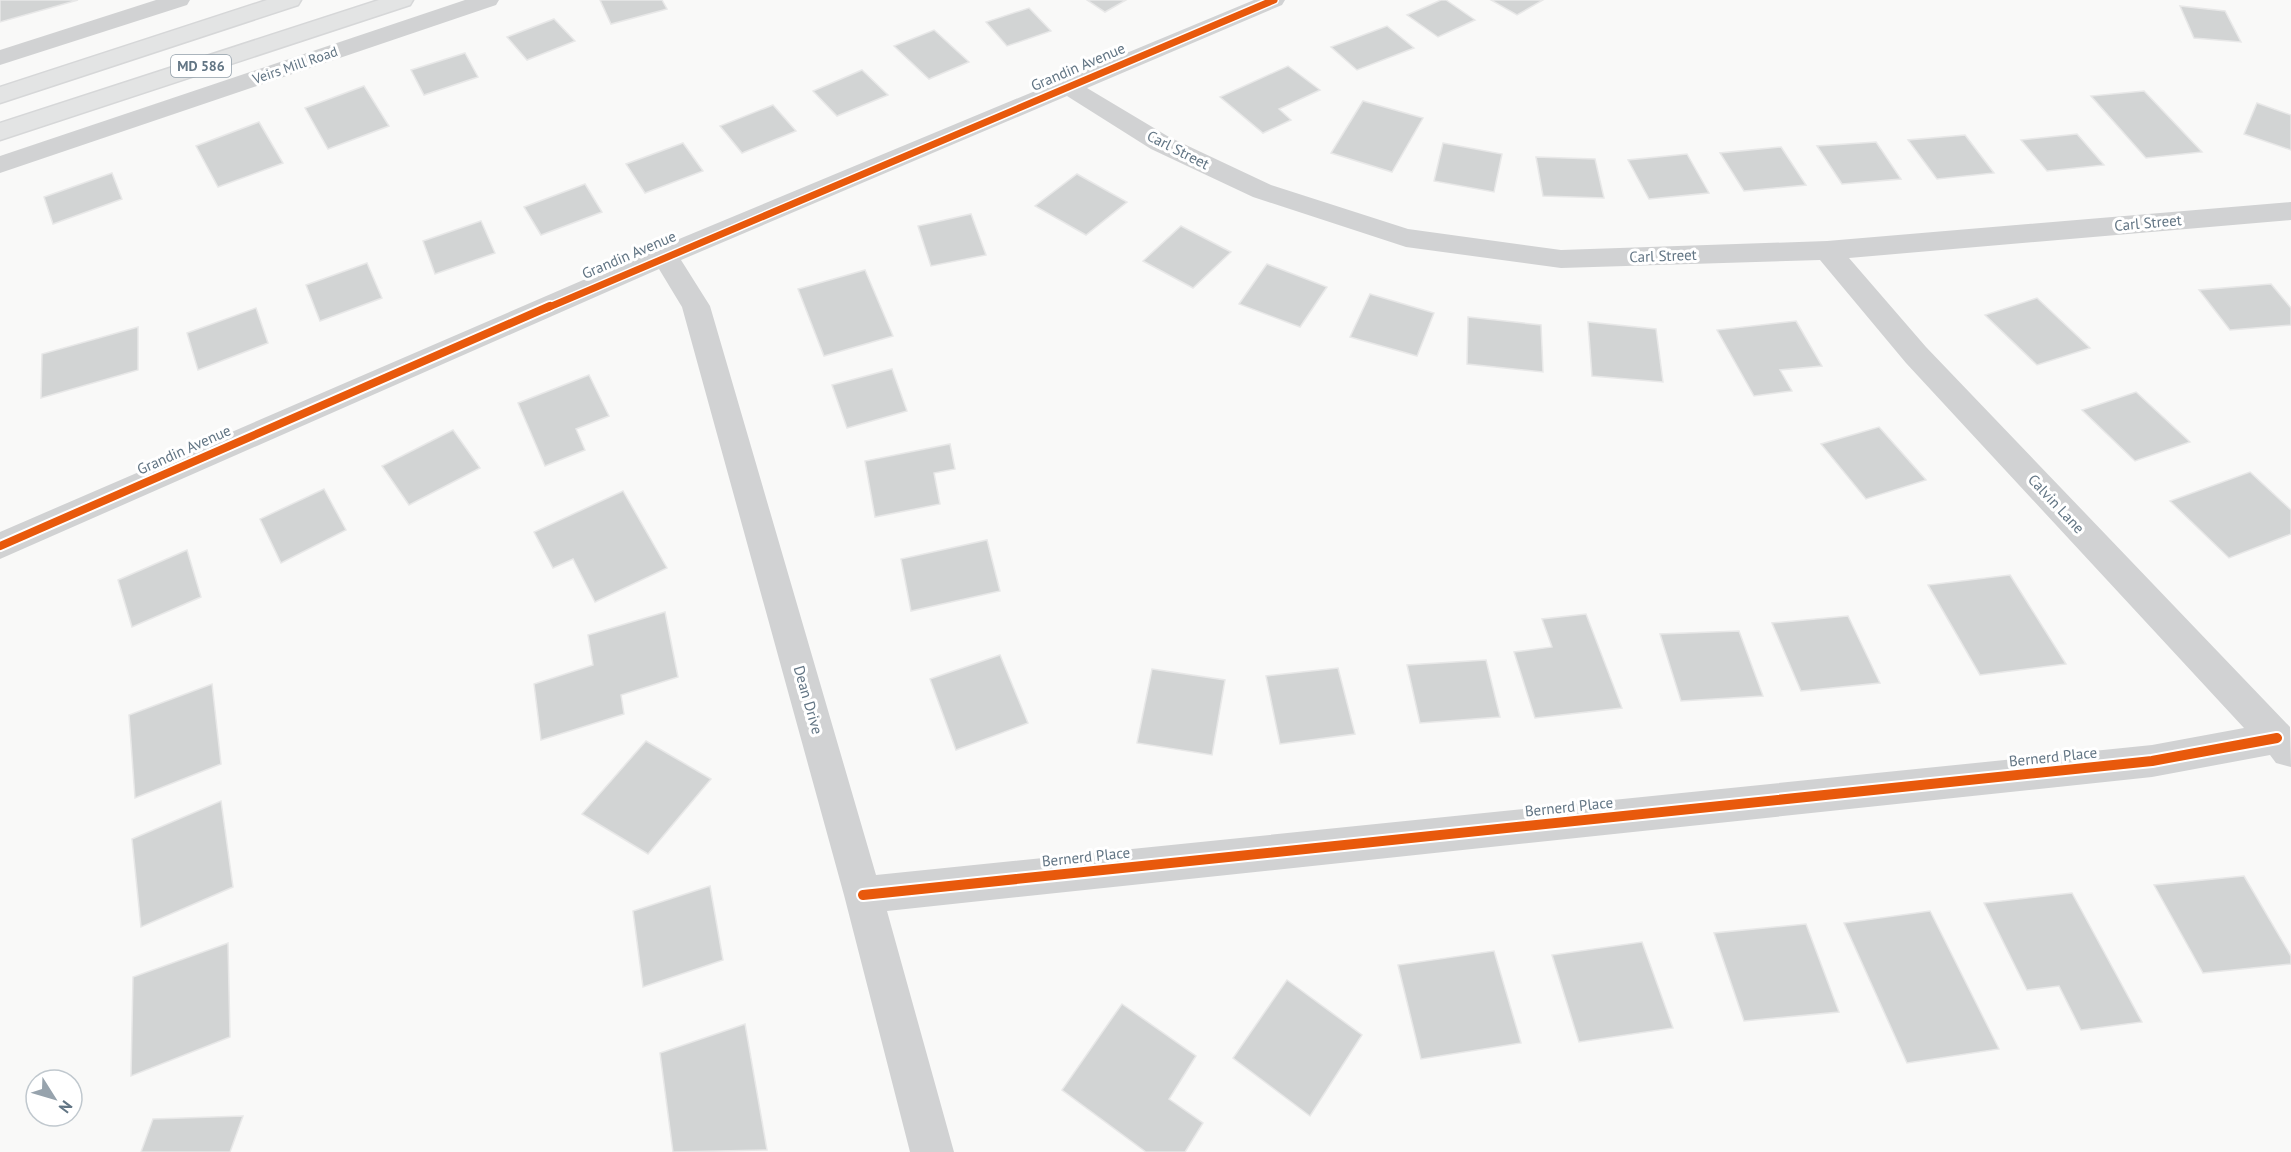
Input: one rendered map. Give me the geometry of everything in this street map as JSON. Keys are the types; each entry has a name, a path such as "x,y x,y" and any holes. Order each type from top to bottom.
{"main road":[{"name":"MD 586","path":"0,95 290,0"},
{"name":"Veirs Mill Road","path":"0,132 402,0"}],"street":[{"path":"0,58 179,0"},
{"name":"Veirs Mill Road","path":"0,165 488,0"},
{"name":"Grandin Avenue","path":"0,546 665,256 1274,0"},
{"name":"Carl Street","path":"1069,87 1160,143 1262,192 1406,238 1561,259 1827,250 2291,211"},
{"name":"Calvin Lane","path":"1827,250 1916,355 2284,745"},
{"name":"Dean Drive","path":"665,256 696,306 863,895 932,1152"},
{"name":"Bernerd Place","path":"863,895 2152,761 2284,745"}],"building":[{"path":"0,0 78,0 0,22"},
{"path":"600,0 662,0 667,9 611,24"},
{"path":"1087,0 1126,0 1105,12"},
{"path":"1446,0 1475,20 1438,37 1407,15"},
{"path":"1491,0 1543,0 1517,15"},
{"path":"2180,6 2225,11 2241,42 2194,38"},
{"path":"1029,8 1051,31 1007,46 986,22"},
{"path":"554,19 575,41 527,60 507,37"},
{"path":"1387,26 1414,48 1357,70 1331,47"},
{"path":"934,30 969,62 929,79 894,46"},
{"path":"465,53 478,77 424,95 411,70"},
{"path":"1288,66 1320,90 1279,109 1291,120 1263,133 1220,97"},
{"path":"862,70 888,95 837,116 813,91"},
{"path":"364,86 389,126 328,149 305,108"},
{"path":"2144,91 2202,152 2146,158 2091,96"},
{"path":"1363,101 1423,118 1392,172 1331,153"},
{"path":"2257,103 2291,115 2291,150 2244,134"},
{"path":"773,105 796,131 742,153 720,126"},
{"path":"259,122 283,163 218,187 196,146"},
{"path":"2077,134 2104,165 2047,171 2021,140"},
{"path":"1965,135 1994,173 1937,179 1908,140"},
{"path":"1876,142 1901,179 1842,184 1817,146"},
{"path":"683,143 703,171 645,193 626,164"},
{"path":"1443,143 1502,154 1494,192 1434,181"},
{"path":"1781,147 1806,185 1744,191 1720,153"},
{"path":"1687,154 1709,193 1649,199 1628,160"},
{"path":"1536,157 1595,159 1604,198 1543,196"},
{"path":"112,173 122,199 53,224 44,197"},
{"path":"1077,174 1127,202 1086,235 1035,206"},
{"path":"585,184 602,212 541,235 524,207"},
{"path":"971,214 986,255 931,266 918,226"},
{"path":"481,221 495,253 435,274 423,241"},
{"path":"1181,226 1231,252 1193,288 1143,261"},
{"path":"367,263 382,298 320,321 306,285"},
{"path":"1267,264 1327,287 1300,327 1239,304"},
{"path":"865,270 893,336 824,356 798,289"},
{"path":"2271,284 2291,308 2291,325 2230,330 2199,290"},
{"path":"1370,294 1434,313 1417,356 1350,337"},
{"path":"2037,298 2090,348 2037,365 1985,315"},
{"path":"256,308 268,343 198,370 187,333"},
{"path":"1468,317 1541,325 1543,372 1467,364"},
{"path":"1796,321 1822,366 1780,370 1792,391 1754,396 1717,330"},
{"path":"1588,322 1656,329 1663,382 1592,376"},
{"path":"138,327 138,370 41,398 42,354"},
{"path":"892,369 907,411 847,428 832,385"},
{"path":"589,375 609,416 576,429 585,450 545,466 518,403"},
{"path":"2136,392 2190,442 2135,461 2082,410"},
{"path":"1879,427 1926,480 1866,499 1821,444"},
{"path":"453,430 480,468 409,505 382,466"},
{"path":"950,444 955,469 934,473 940,504 875,517 865,461"},
{"path":"2250,472 2291,510 2291,534 2229,558 2170,501"},
{"path":"324,489 346,530 281,563 260,519"},
{"path":"623,491 667,568 595,602 573,559 553,568 534,532"},
{"path":"987,540 1000,591 911,611 901,559"},
{"path":"187,550 201,597 132,627 118,580"},
{"path":"2010,575 2066,664 1980,675 1928,585"},
{"path":"665,612 678,677 621,695 624,714 541,740 534,684 593,665 588,635"},
{"path":"1586,614 1622,708 1535,718 1514,652 1552,647 1542,619"},
{"path":"1848,616 1880,683 1801,691 1772,623"},
{"path":"1739,631 1763,696 1681,701 1660,634"},
{"path":"1000,655 1028,723 956,750 930,679"},
{"path":"1486,660 1500,717 1420,723 1407,665"},
{"path":"1338,668 1355,734 1280,744 1266,676"},
{"path":"1152,669 1225,680 1212,755 1137,743"},
{"path":"212,684 221,764 135,798 129,715"},
{"path":"646,741 711,779 648,854 582,814"},
{"path":"221,801 233,887 141,927 132,839"},
{"path":"2244,876 2291,956 2291,964 2203,973 2154,885"},
{"path":"710,886 723,960 643,987 633,911"},
{"path":"2072,893 2142,1022 2081,1030 2059,986 2027,990 1984,903"},
{"path":"1930,911 1999,1049 1907,1063 1844,923"},
{"path":"1806,924 1839,1012 1744,1021 1714,933"},
{"path":"1642,942 1673,1028 1579,1042 1552,955"},
{"path":"228,943 230,1037 131,1076 133,977"},
{"path":"1494,951 1521,1043 1421,1059 1398,965"},
{"path":"1287,980 1362,1035 1310,1116 1233,1058"},
{"path":"1122,1004 1196,1056 1169,1099 1203,1123 1185,1152 1146,1152 1062,1090"},
{"path":"745,1024 767,1150 673,1152 660,1053"},
{"path":"243,1116 230,1152 141,1152 153,1119"}],"cycle path":[{"path":"0,546 665,256 1274,0"},
{"path":"863,895 2152,761 2277,738"}]}
